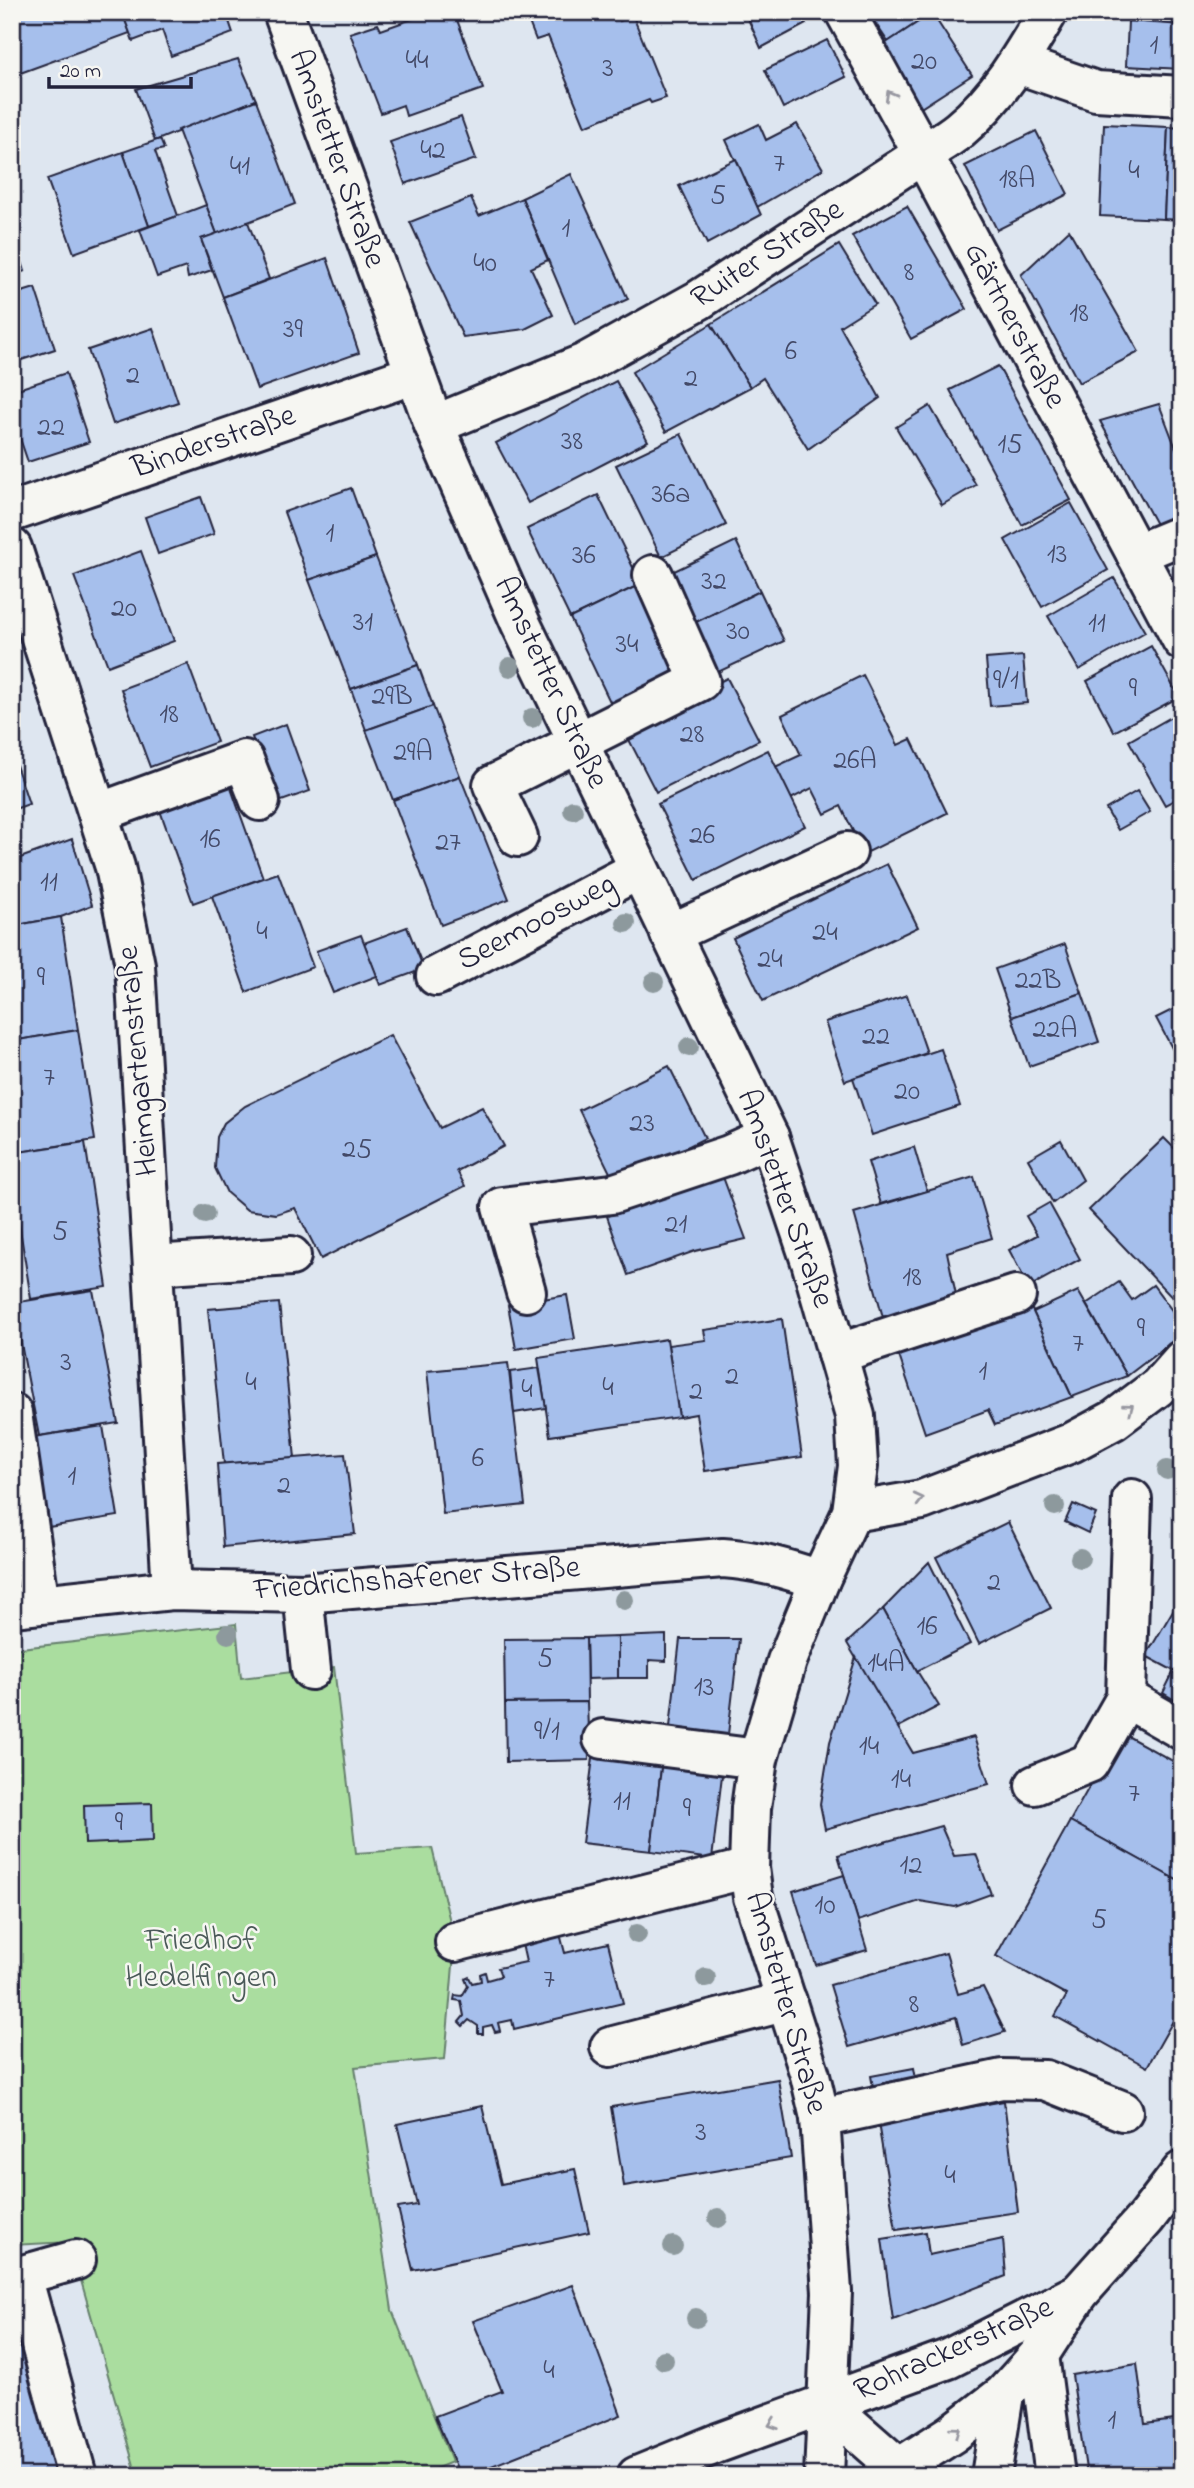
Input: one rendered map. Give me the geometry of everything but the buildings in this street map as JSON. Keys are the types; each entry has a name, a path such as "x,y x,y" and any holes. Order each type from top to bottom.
{"street":[{"name":"Amstetter Straße","path":"283,12 434,425 520,622 769,1137 811,1262 855,1416 858,1466 852,1513 820,1580 787,1661 758,1759 751,1808 749,1868 753,1897 810,2075 820,2118 832,2292 824,2476"},
{"name":"Gärtnerstraße","path":"845,12 1182,640"},
{"name":"Ruiter Straße","path":"434,425 584,363 699,300 959,130 994,96 1018,64 1048,12"},
{"path":"1018,64 1096,91 1182,96"},
{"name":"Binderstraße","path":"12,512 415,374"},
{"path":"1136,554 1182,535"},
{"name":"Heimgartenstraße","path":"12,548 116,867 135,965 172,1590"},
{"path":"518,836 493,785 699,681 653,575"},
{"path":"98,813 244,760 260,801"},
{"path":"670,934 847,852"},
{"name":"Seemoosweg","path":"436,976 638,870"},
{"path":"526,1292 502,1207 612,1194 729,1155 769,1137"},
{"path":"153,1265 291,1256"},
{"path":"837,1354 1016,1295"},
{"path":"852,1513 922,1500 1071,1443 1114,1420 1158,1387 1182,1360"},
{"path":"12,1413 26,1605"},
{"path":"1035,1785 1089,1763 1126,1698 1132,1499"},
{"name":"Friedrichshafener Straße","path":"26,1605 172,1590 303,1594 723,1558 753,1560 820,1580"},
{"path":"303,1594 311,1670"},
{"path":"1126,1698 1182,1730"},
{"path":"603,1739 758,1759"},
{"path":"455,1942 749,1868"},
{"path":"610,2047 787,2001"},
{"path":"820,2118 1002,2079 1045,2080 1123,2111"},
{"name":"Rohrackerstraße","path":"895,2473 953,2434 1004,2394 1039,2355 1079,2293 1146,2218 1182,2171"},
{"path":"76,2260 17,2277 77,2476"},
{"name":"Rohrackerstraße","path":"637,2476 718,2443 955,2356 1079,2293"},
{"path":"1039,2355 1055,2476"},
{"path":"991,2476 1004,2394"},
{"path":"827,2405 895,2473"}],"green space":[{"name":"Friedhof Hedelfingen","path":"236,1624 241,1678 334,1667 356,1853 432,1848 455,1942 445,2059 355,2067 392,2310 452,2462 418,2476 137,2476 70,2242 12,2245 12,1649"}]}
